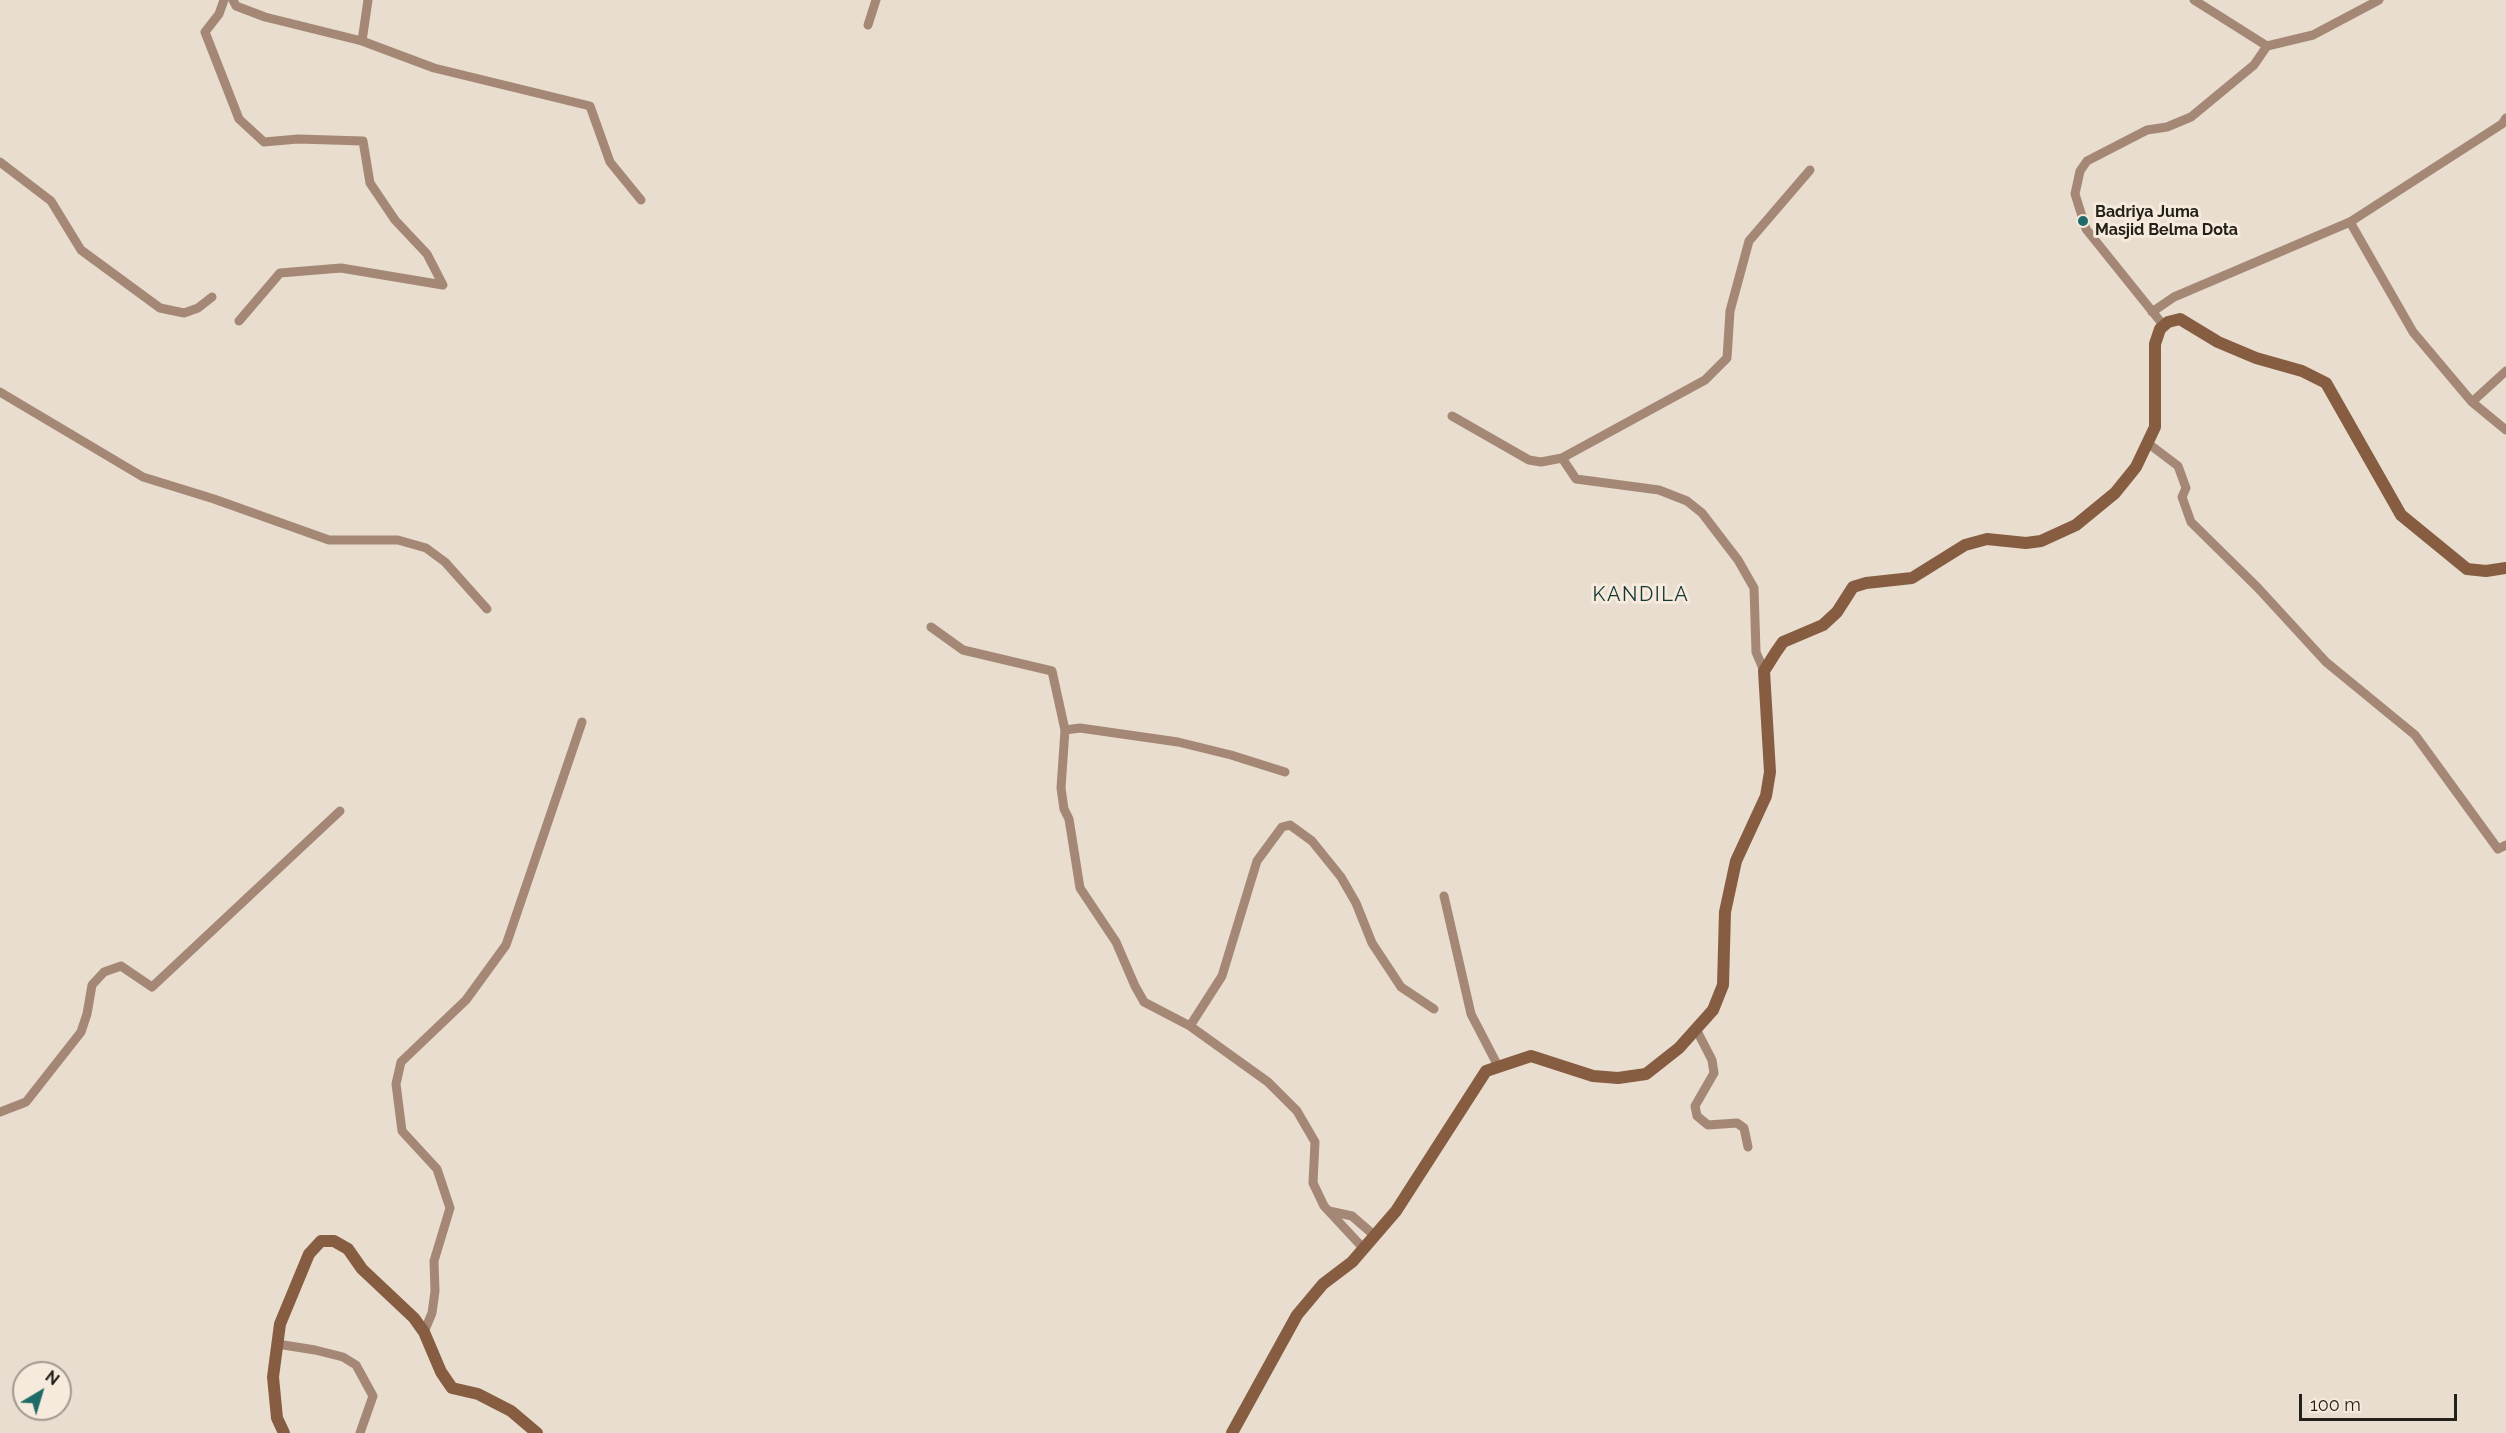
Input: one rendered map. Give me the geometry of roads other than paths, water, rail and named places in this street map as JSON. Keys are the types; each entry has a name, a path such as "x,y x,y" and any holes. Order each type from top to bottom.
{"main road":[{"path":"1232,1433 1297,1315 1323,1284 1352,1262 1396,1210 1485,1071 1531,1056 1593,1076 1618,1078 1646,1074 1679,1048 1713,1010 1722,985 1725,912 1736,861 1766,796 1770,772 1764,671 1783,642 1823,625 1838,612 1853,587 1866,583 1912,578 1965,545 1987,539 2026,543 2041,541 2076,525 2115,493 2136,467 2149,444 2155,427 2155,344 2164,326 2180,319 2218,342 2256,358 2302,371 2326,383 2401,515 2467,569 2486,571 2506,568"},
{"path":"284,1433 277,1418 273,1377 280,1324 309,1254 321,1241 334,1241 348,1249 362,1269 414,1317 424,1332 441,1372 452,1388 478,1394 511,1411 537,1433"}],"street":[{"path":"224,0 219,14 205,32 239,119 264,142 330,139 363,141 370,183 395,220 427,254 443,285 341,268 280,273 239,321"},
{"path":"233,0 236,6 265,17 362,41 434,68 590,106 610,162 641,200"},
{"path":"362,41 368,0"},
{"path":"868,26 876,0"},
{"path":"2194,0 2267,46"},
{"path":"2164,326 2086,229 2075,194 2080,171 2087,161 2147,130 2167,128 2191,117 2254,65 2267,46 2313,35 2379,0"},
{"path":"2152,312 2174,297 2350,222 2502,124 2506,118"},
{"path":"0,162 51,201 81,250 160,308 184,313 198,308 212,297"},
{"path":"1452,416 1529,460 1541,462 1562,458 1705,380 1726,358 1730,311 1749,241 1810,170"},
{"path":"2350,222 2413,332 2472,402 2506,430"},
{"path":"2472,402 2506,370"},
{"path":"0,392 143,477 214,499 329,540 398,540 426,548 445,562 487,609"},
{"path":"2149,444 2178,466 2186,488 2182,497 2191,522 2258,588 2325,662 2415,735 2498,849 2506,845"},
{"path":"1562,458 1576,479 1659,490 1687,501 1702,513 1732,551 1754,588 1756,652 1764,671"},
{"path":"931,627 963,650 1033,664 1052,671 1065,730 1061,788 1064,809 1069,819 1080,888 1116,942 1144,1002 1190,1026 1268,1082 1297,1111 1315,1142 1313,1184 1329,1211 1364,1249"},
{"path":"424,1332 434,1302 434,1262 450,1208 436,1169 402,1131 396,1084 400,1062 466,1000 506,945 582,722"},
{"path":"1065,730 1080,728 1178,742 1285,772"},
{"path":"0,1112 26,1102 81,1032 92,985 104,972 121,966 152,987 340,811"},
{"path":"1190,1026 1222,976 1257,861 1282,827 1290,825 1312,841 1341,877 1356,903 1372,943 1401,987 1434,1009"},
{"path":"1444,896 1471,1014 1498,1066"},
{"path":"1696,1029 1712,1060 1714,1073 1695,1106 1697,1116 1708,1125 1737,1123 1744,1128 1748,1147"},
{"path":"1329,1211 1352,1216 1375,1236"},
{"path":"277,1344 343,1357 356,1365 373,1396 360,1433"}],"place":[{"name":"Badriya Juma Masjid Belma Dota","path":"2083,221"}],"district":[{"name":"KANDILA","path":"1641,595"}]}
